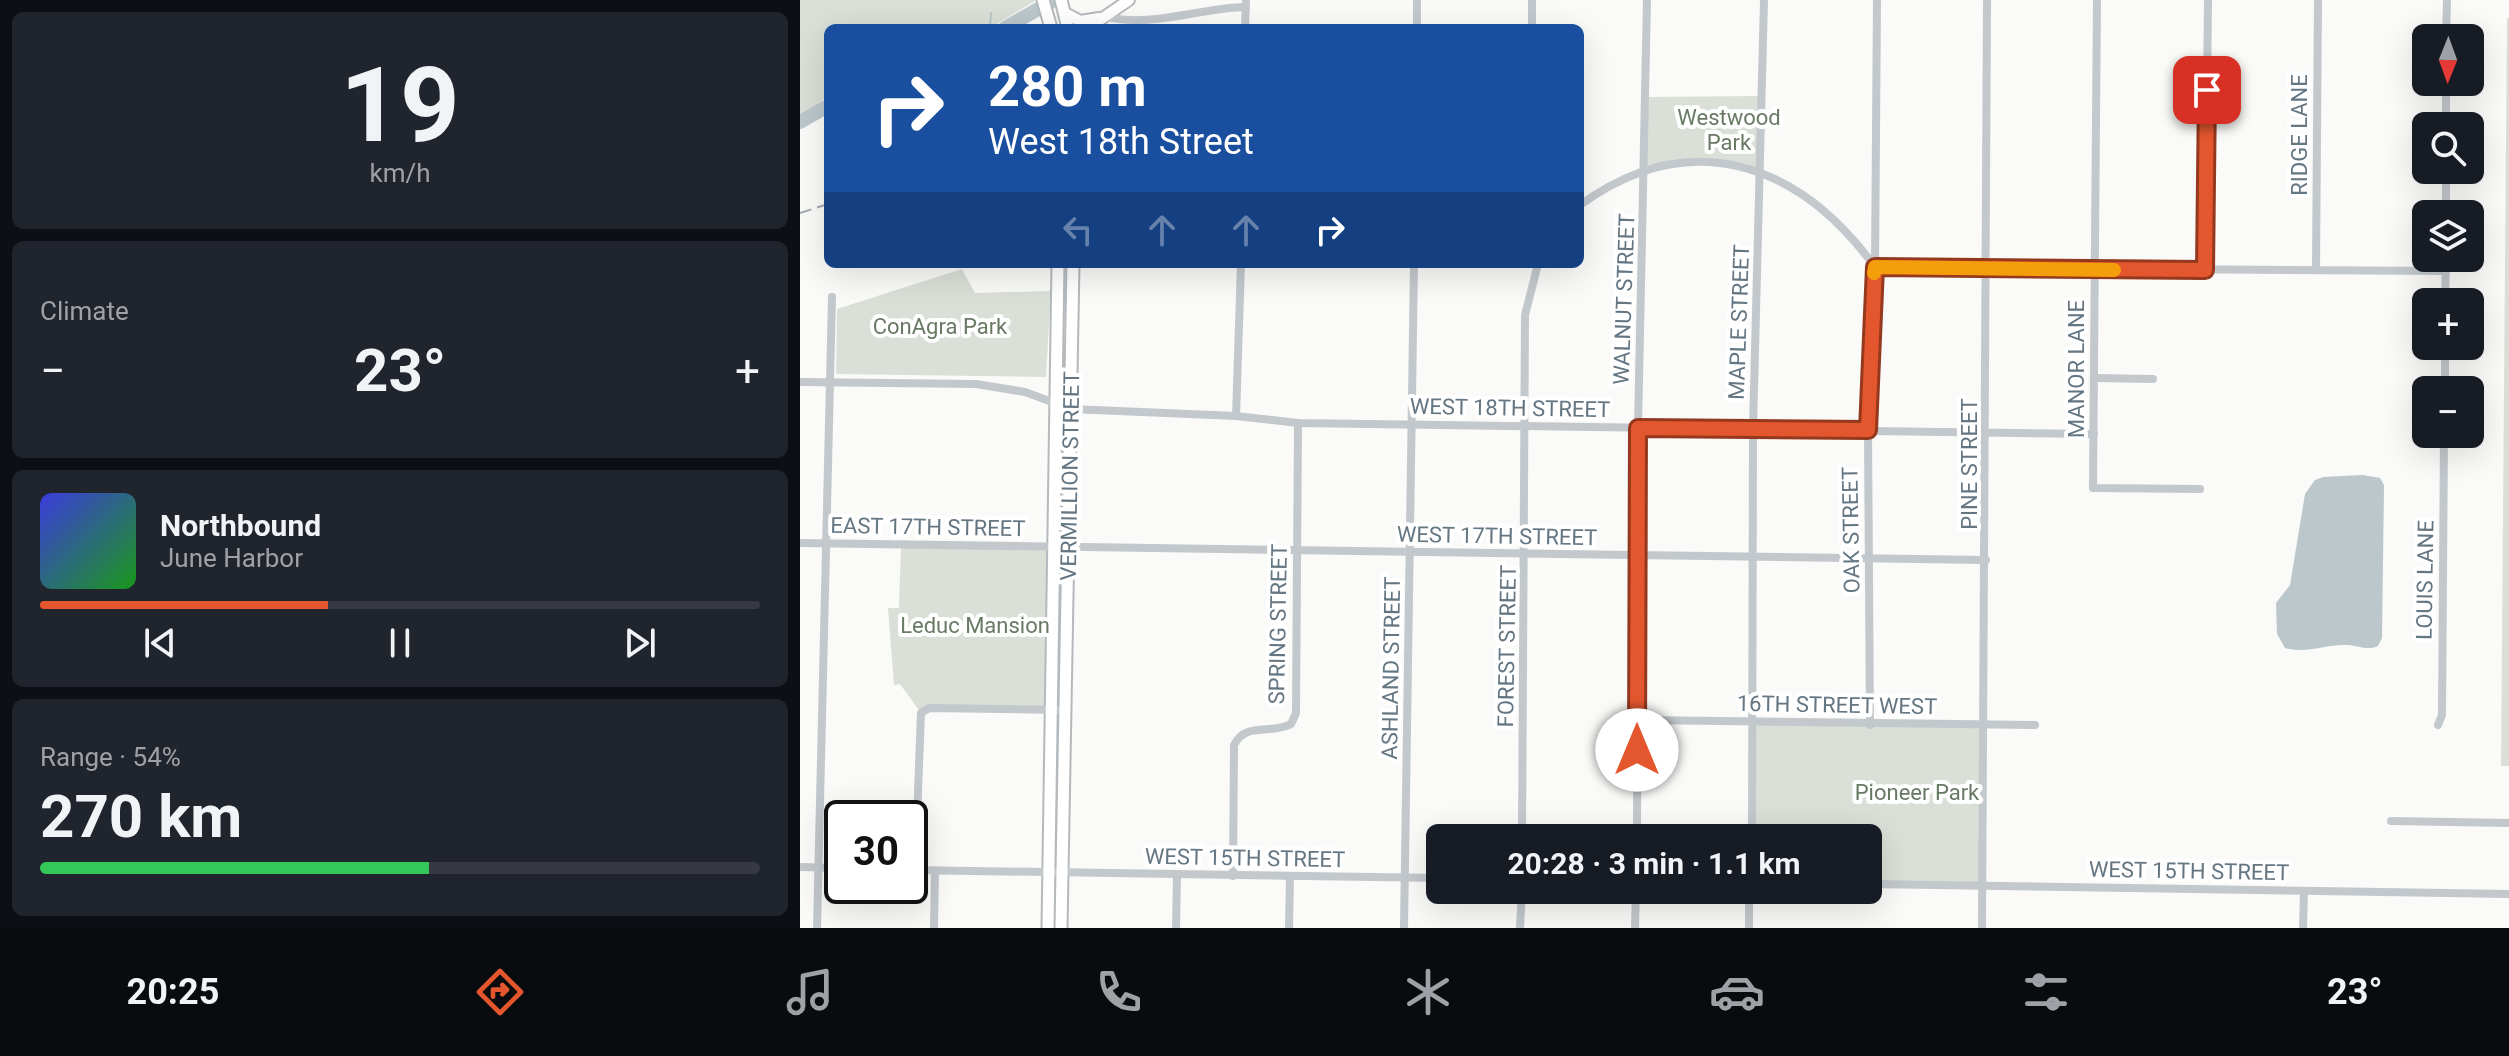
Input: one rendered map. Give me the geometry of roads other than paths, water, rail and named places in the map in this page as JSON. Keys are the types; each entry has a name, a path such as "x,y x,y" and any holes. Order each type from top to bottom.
{"highway":[{"path":"1043,0 1050,24"},
{"path":"1061,0 1067,24"},
{"name":"VERMILLION STREET","path":"1048,928 1058,268"},
{"name":"VERMILLION STREET","path":"1061,928 1073,268"}],"main road":[{"path":"1093,24 1129,0"},
{"path":"1065,13 1084,22 1104,16"}],"street":[{"path":"1417,0 1417,24"},
{"path":"1532,0 1532,24"},
{"name":"WALNUT STREET","path":"1637,824 1638,428 1647,0"},
{"name":"MAPLE STREET","path":"1752,824 1753,429 1764,0"},
{"name":"OAK STREET","path":"1870,725 1868,430 1875,267 1877,0"},
{"name":"PINE STREET","path":"1982,928 1988,269 1987,0"},
{"name":"MANOR LANE","path":"2097,0 2093,488 2200,489"},
{"path":"2205,270 2208,0"},
{"name":"RIDGE LANE","path":"2316,270 2318,0"},
{"path":"2446,24 2447,0"},
{"path":"1104,16 1127,23 1246,4 1245,24"},
{"path":"1584,202 1609,184 1645,168 1704,160 1762,171 1804,196 1861,248 1875,267 2412,271"},
{"path":"1236,416 1241,268"},
{"name":"ASHLAND STREET","path":"1404,928 1414,268"},
{"name":"FOREST STREET","path":"1522,824 1525,315 1537,268"},
{"path":"817,928 832,297"},
{"path":"2094,378 2153,379"},
{"path":"800,382 976,384 1025,392 1071,409"},
{"name":"WEST 18TH STREET","path":"1071,409 1236,416 1298,423 2094,434"},
{"name":"SPRING STREET","path":"1233,876 1234,745 1239,734 1250,730 1281,730 1291,724 1296,713 1298,423"},
{"name":"LOUIS LANE","path":"2438,725 2442,715 2444,448"},
{"name":"EAST 17TH STREET","path":"800,543 1054,547"},
{"name":"WEST 17TH STREET","path":"1054,547 1526,556 1986,560"},
{"path":"916,800 921,713 929,708 1066,710"},
{"name":"16TH STREET WEST","path":"1638,720 2035,725"},
{"path":"2391,821 2509,823"},
{"path":"800,867 824,867"},
{"name":"WEST 15TH STREET","path":"928,871 1426,878"},
{"path":"934,928 935,871"},
{"path":"1176,928 1177,875"},
{"path":"1289,928 1290,876"},
{"name":"WEST 15TH STREET","path":"1882,884 2509,894"},
{"path":"2303,928 2304,891"},
{"path":"1520,928 1521,904"},
{"path":"1635,928 1636,904"},
{"path":"1749,904 1749,928"}],"waterway":[{"path":"1012,24 1054,0"},
{"path":"990,24 991,13"},
{"path":"800,122 824,108"}],"railway":[{"path":"800,213 824,205"}],"park label":[{"name":"Westwood Park","path":"1729,130"},
{"name":"ConAgra Park","path":"940,326"},
{"name":"Leduc Mansion","path":"975,625"},
{"name":"Pioneer Park","path":"1917,792"}]}
